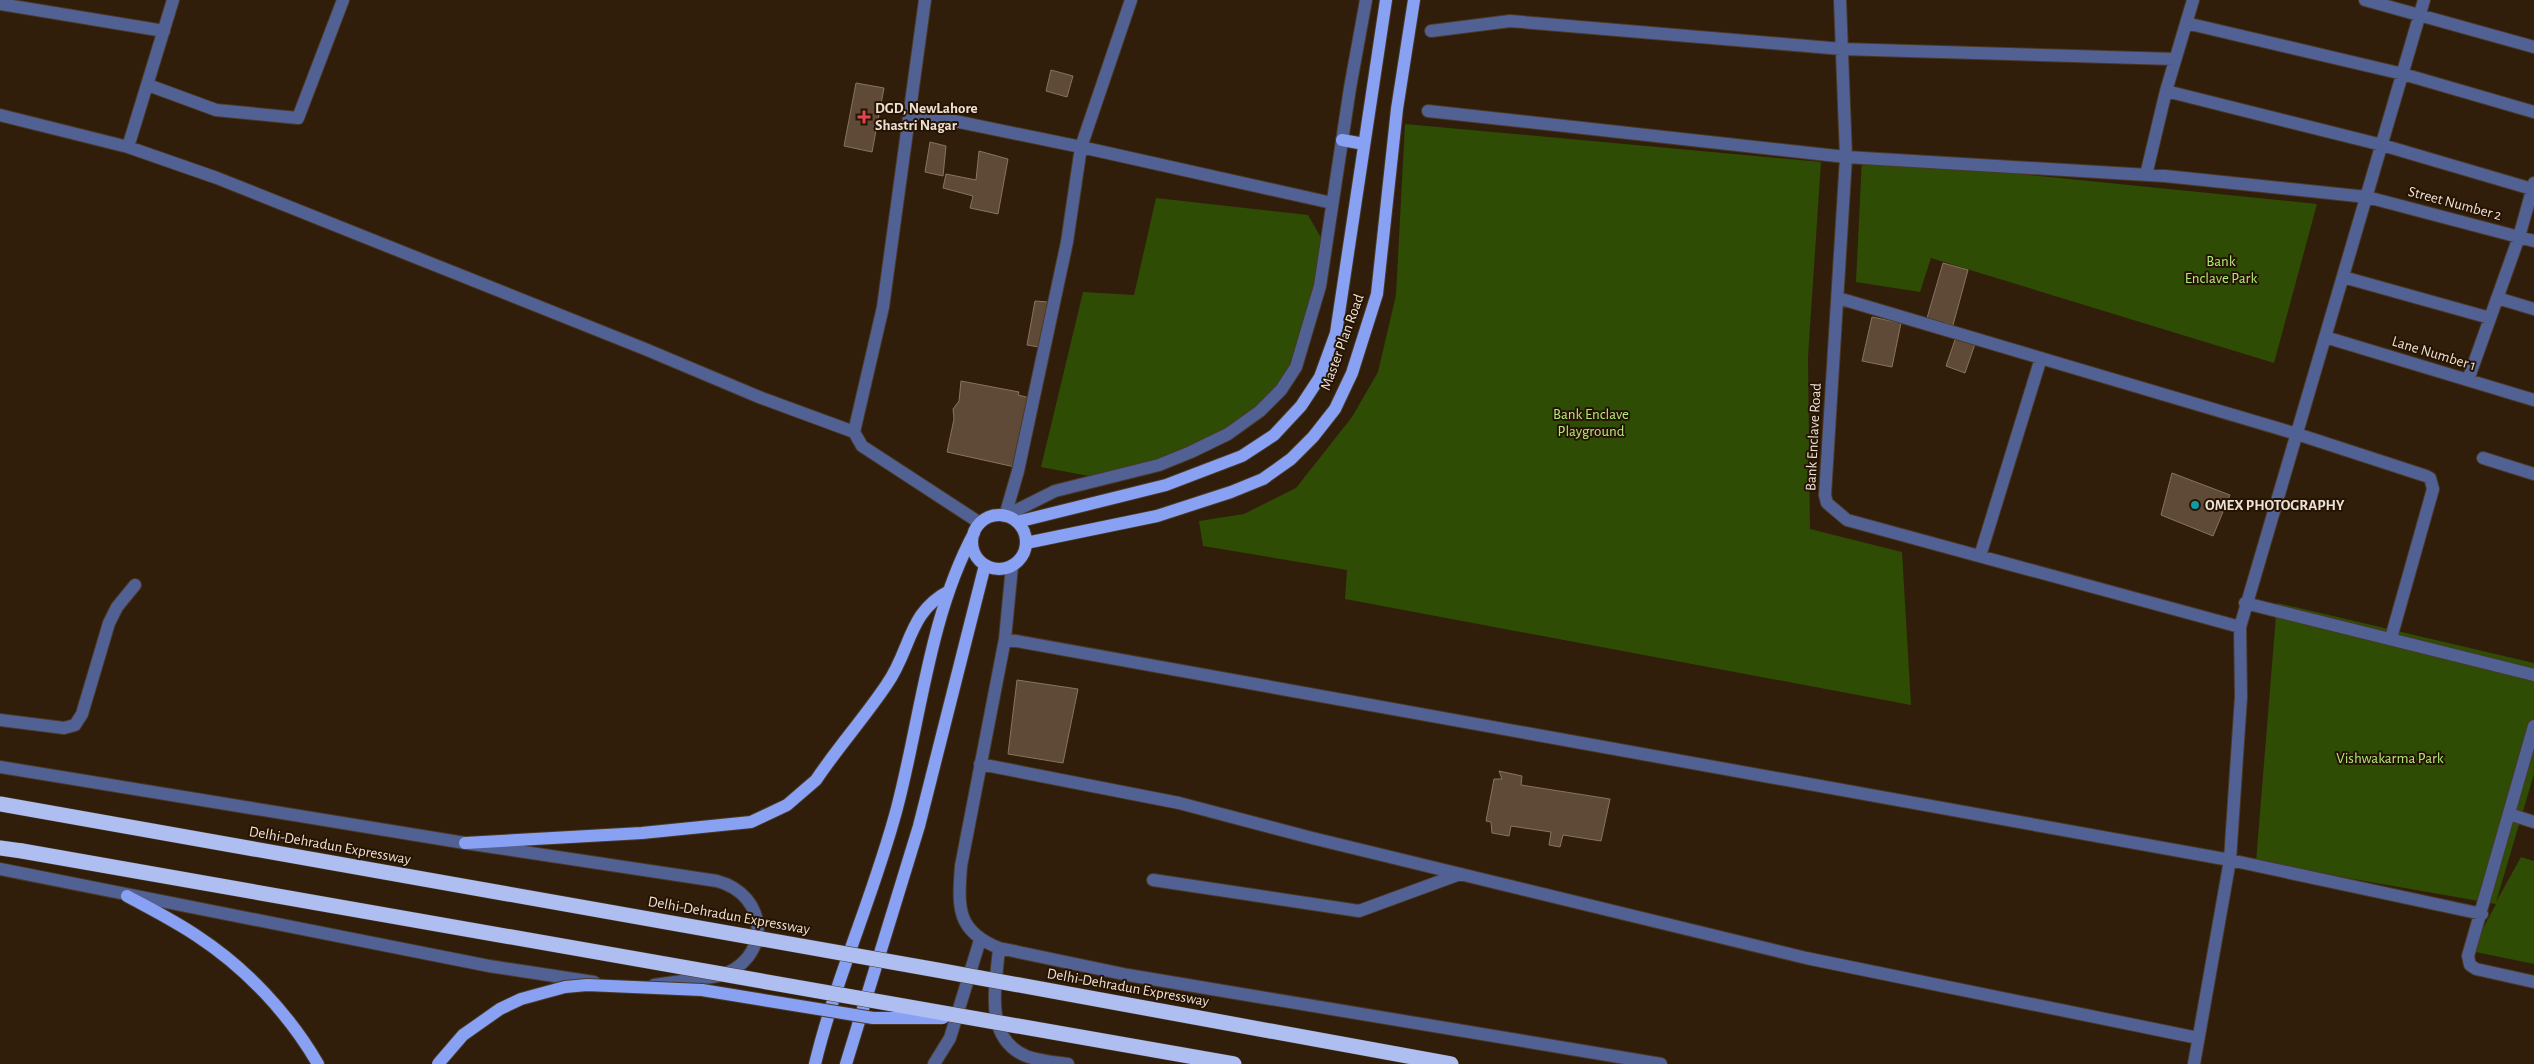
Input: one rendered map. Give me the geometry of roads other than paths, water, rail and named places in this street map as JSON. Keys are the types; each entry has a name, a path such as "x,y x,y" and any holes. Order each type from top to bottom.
{"highway":[{"name":"Delhi-Dehradun Expressway","path":"0,804 927,968 1452,1064"},
{"path":"0,848 1234,1064"}],"main road":[{"path":"815,1064 820,1041 896,809 936,637 949,591 960,558 977,528 990,516 1011,519 1166,485 1242,456 1274,435 1301,406 1320,377 1336,333 1386,0"},
{"name":"Master Plan Road","path":"1026,543 1078,534 1157,516 1231,492 1263,479 1291,459 1313,437 1335,409 1352,373 1377,294 1397,109 1414,0"},
{"path":"1342,140 1364,144"},
{"path":"977,528 973,551 985,565 1003,569 1012,566 1019,560 1026,543 1025,534 1011,519"},
{"path":"846,1064 919,826 985,565"},
{"path":"465,843 672,830 751,822 776,812 802,794 816,780 888,683 919,616 932,601 949,591"},
{"path":"127,896 197,936 236,966 293,1026 318,1064"},
{"path":"438,1064 463,1035 500,1009 542,992 587,985 702,990 873,1018 975,1018"}],"street":[{"path":"128,148 173,0"},
{"path":"148,85 216,110 298,118 343,0"},
{"path":"854,432 883,307 925,0"},
{"path":"1011,519 1018,471 1068,242 1081,147 1131,0"},
{"path":"1011,519 1055,492 1160,465 1228,434 1260,411 1281,390 1296,367 1320,286 1366,0"},
{"name":"Bank Enclave Road","path":"1840,0 1846,157 1824,495 1827,504 1847,520 2240,627"},
{"path":"2146,176 2174,59 2193,0"},
{"path":"2365,0 2534,47"},
{"path":"2194,1064 2230,860 2241,697 2240,627 2245,603 2326,337 2424,0"},
{"path":"0,4 164,31"},
{"path":"1431,31 1510,21 1842,48 2174,59"},
{"path":"2186,23 2403,74 2534,112"},
{"path":"2166,91 2382,145 2533,186 2519,236 2468,380"},
{"name":"Street Number 2","path":"1428,111 1846,157 2146,176 2367,197 2534,241"},
{"path":"911,112 1081,147 1332,203"},
{"path":"0,115 128,148 217,178 645,349 759,397 854,432 862,446 977,528"},
{"path":"2343,277 2490,318"},
{"path":"1838,298 2297,434 2419,472 2430,478 2432,484 2429,506 2391,638"},
{"path":"2497,298 2534,309"},
{"name":"Lane Number 1","path":"2326,337 2534,400"},
{"path":"1980,556 2041,358"},
{"path":"2483,458 2534,474"},
{"path":"1012,566 1005,639 961,866 959,896 969,930 980,940 999,948 1128,975 1661,1064"},
{"path":"0,720 64,728 76,725 82,714 109,623 116,607 135,585"},
{"path":"2245,603 2391,638 2534,676"},
{"path":"1005,639 2230,860 2482,914"},
{"path":"2534,726 2482,914 2468,956 2472,968 2534,982"},
{"path":"980,764 1179,803 1312,838 1806,958 2198,1038"},
{"path":"0,767 727,884 740,892 751,903 758,923 755,943 745,961 728,973 633,988 489,966 127,896 0,869"},
{"path":"2509,814 2534,822"},
{"path":"1153,880 1359,911 1460,874"},
{"path":"934,1064 950,1038 980,940"},
{"path":"999,948 994,1014 1000,1032 1010,1047 1028,1057 1068,1064"}],"place":[{"name":"DGD, NewLahore Shastri Nagar","path":"864,117"},
{"name":"OMEX PHOTOGRAPHY","path":"2195,505"}],"park label":[{"name":"Bank Enclave Park","path":"2221,270"},
{"name":"Bank Enclave Playground","path":"1591,422"},
{"name":"Vishwakarma Park","path":"2390,758"}]}
